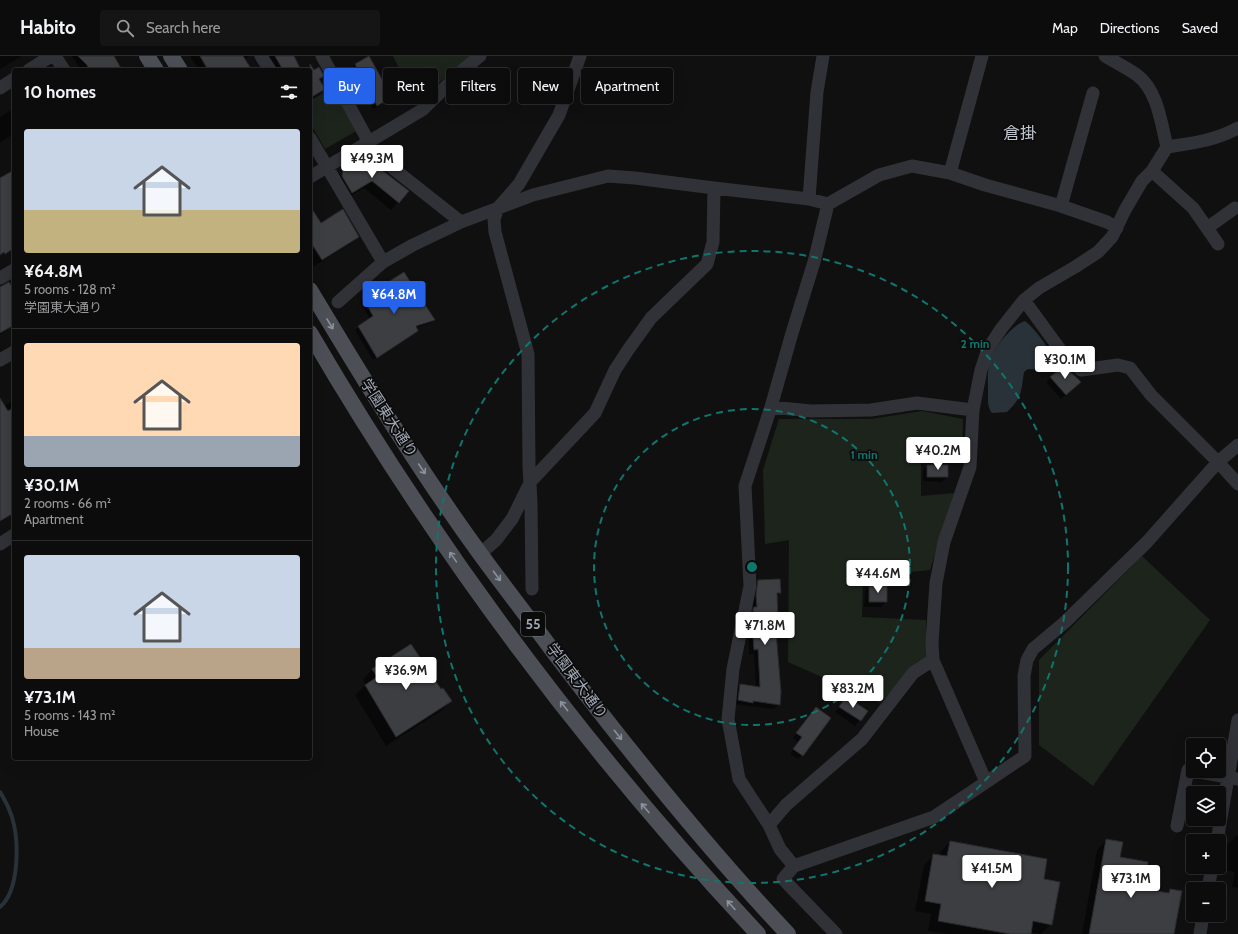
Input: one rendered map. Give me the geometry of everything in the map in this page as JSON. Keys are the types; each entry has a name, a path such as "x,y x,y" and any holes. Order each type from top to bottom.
{"main road":[{"path":"147,56 155,68"},
{"path":"172,56 179,68"},
{"name":"学園東大通り","path":"312,293 405,444 480,554 604,718 712,850 788,934"},
{"name":"学園東大通り","path":"312,336 358,414 419,508 516,644 632,793 758,934"}],"street":[{"path":"32,68 51,56"},
{"path":"55,56 63,68"},
{"path":"261,56 269,68"},
{"path":"322,56 365,135 371,151 461,222"},
{"path":"312,176 422,110 464,69 480,56"},
{"path":"532,589 528,354 496,232 494,219 498,208 519,184 559,115 580,56"},
{"path":"809,199 817,92 823,56"},
{"path":"950,173 982,56"},
{"path":"986,782 933,660 932,643 936,583 944,542 970,467 973,410 981,370 988,349 1005,323 1024,300 1040,288 1098,252 1112,236 1142,181 1152,171 1167,147 1157,109 1150,90 1138,76 1105,56"},
{"path":"0,88 12,80"},
{"path":"1061,206 1093,93"},
{"path":"1167,147 1209,141 1238,128"},
{"path":"312,142 383,262"},
{"path":"338,302 383,262 413,245 461,222 533,195 608,176 809,199 828,204 880,175 912,166 950,173 985,186 1061,206 1107,222 1116,228"},
{"path":"1152,171 1193,208 1218,244"},
{"path":"480,554 496,540 512,519 530,481 595,413 615,370 651,318 707,264 713,242 714,188"},
{"path":"794,866 780,849 769,825 739,779 728,719 733,669 750,586 745,486 771,407 814,262 828,204"},
{"path":"1207,228 1235,208"},
{"path":"0,278 12,271"},
{"path":"1024,300 1064,355 1081,370 1118,365 1130,368 1151,395 1238,484"},
{"path":"0,360 12,353"},
{"path":"771,407 811,412 871,410 917,403 973,410"},
{"path":"836,934 783,879 794,866 934,817 1024,756 1024,676 1027,660 1033,649 1064,623 1147,542 1218,462 1238,445"},
{"path":"0,544 12,536"},
{"path":"769,825 786,805 862,739 913,673 933,660"},
{"path":"1219,834 1233,778 1238,720"},
{"path":"1177,826 1186,778"},
{"path":"1200,934 1202,922"}],"shaded area":[{"path":"393,56 471,56 457,68 446,68 446,77 438,84 438,68 399,68"},
{"path":"324,92 324,104 343,104 358,130 325,149 312,126 312,100"},
{"path":"1025,321 1037,333 1055,359 1044,370 1028,369 1024,372 1020,394 1016,403 1007,412 992,413 989,408 988,400 988,372 990,360 1004,337 1020,323"},
{"path":"922,411 963,419 962,456 921,458 921,496 954,493 930,570 863,577 862,617 926,620 927,657 880,703 788,662 789,540 765,544 763,470 779,419 871,419"},
{"path":"1142,556 1210,620 1093,786 1039,745 1039,660"}],"building":[{"path":"78,56 114,56 121,68 88,68"},
{"path":"200,56 243,56 251,68 207,68"},
{"path":"275,56 294,56 300,68 282,68"},
{"path":"369,56 383,81 383,102 377,106 375,102 375,68 357,68 355,64"},
{"path":"310,64 314,70 319,67 324,76 319,79 324,90 312,97 312,68 310,68"},
{"path":"365,157 409,191 399,203 372,181 352,193 342,176 343,170"},
{"path":"12,171 12,249 5,254 4,252 0,255 0,178"},
{"path":"312,209 321,223 343,209 359,237 322,260 312,244"},
{"path":"404,272 435,320 416,326 418,331 377,358 358,326 373,316 363,298"},
{"path":"9,282 12,287 12,326 0,333 0,287"},
{"path":"1064,366 1081,382 1066,395 1050,377"},
{"path":"0,398 8,411 12,408 12,514 0,521"},
{"path":"927,465 948,465 948,477 927,477"},
{"path":"780,579 781,593 777,593 778,619 775,620 781,692 780,705 753,701 753,703 738,700 740,684 760,687 758,649 754,650 753,636 753,609 754,607 757,607 756,595 758,580"},
{"path":"869,586 887,586 887,602 869,602"},
{"path":"411,644 441,689 443,688 452,701 396,737 365,685 377,677 372,669"},
{"path":"846,696 868,711 861,721 839,707"},
{"path":"816,707 831,718 803,756 793,749 802,737 796,733"},
{"path":"1106,839 1123,842 1120,857 1148,862 1143,889 1169,893 1170,889 1182,891 1174,934 1089,934"},
{"path":"950,841 1047,859 1044,879 1060,882 1052,925 1033,921 1031,934 1010,934 938,921 941,904 925,901 933,854 947,856"}],"waterway":[{"path":"0,792 12,817 17,851 11,889 7,899 0,907"}],"district":[{"name":"倉掛","path":"1020,133"}]}
